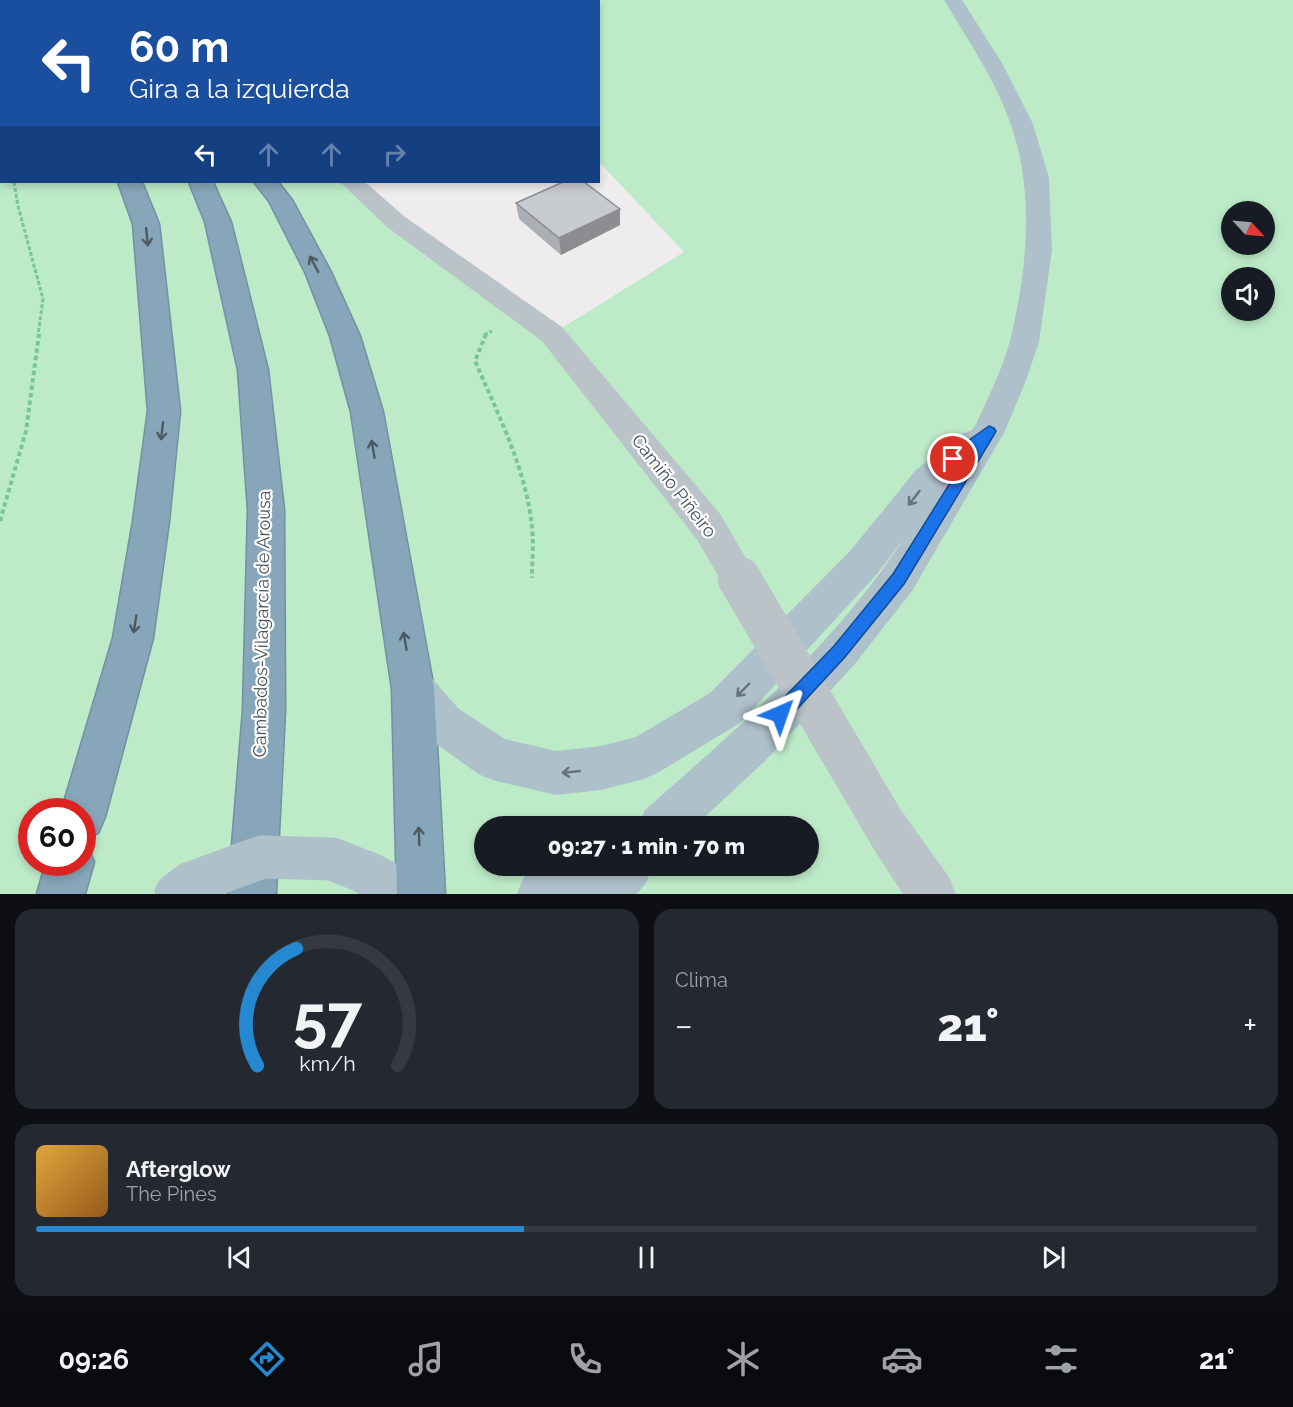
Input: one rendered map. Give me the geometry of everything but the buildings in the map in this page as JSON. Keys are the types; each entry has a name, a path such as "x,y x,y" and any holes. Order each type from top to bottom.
{"highway":[{"path":"87,798 133,638 151,521 164,411 146,224 130,183"},
{"name":"Cambados-Vilagarcía de Arousa","path":"201,183 218,222 253,370 266,510 264,710 252,894"},
{"path":"267,183 279,200 318,272 345,336 367,412 413,688 422,894"},
{"path":"61,894 66,876"}],"main road":[{"path":"671,816 750,746 840,651 899,579 989,431 1024,342 1039,250 1037,178 1022,124 992,63 954,0"},
{"path":"413,688 444,724 496,759 556,773 601,768 644,757 725,708 864,562 928,480 989,431"},
{"path":"176,894 189,884 262,856 332,859 389,885"},
{"path":"541,894 572,876"},
{"path":"605,894 620,876"}],"street":[{"name":"Camiño Piñeiro","path":"353,183 396,222 552,334 708,526 887,829 932,894"}],"path":[{"path":"0,521 26,430 43,299 18,206 14,183"},
{"path":"523,313 484,335 474,361 496,408 519,472 532,526 532,578"}],"green space":[{"path":"600,0 1293,0 1293,894 0,894 0,183 351,183 552,334 684,252 600,163"}],"route":[{"path":"780,714 840,651 899,579 989,431 953,459"}]}
